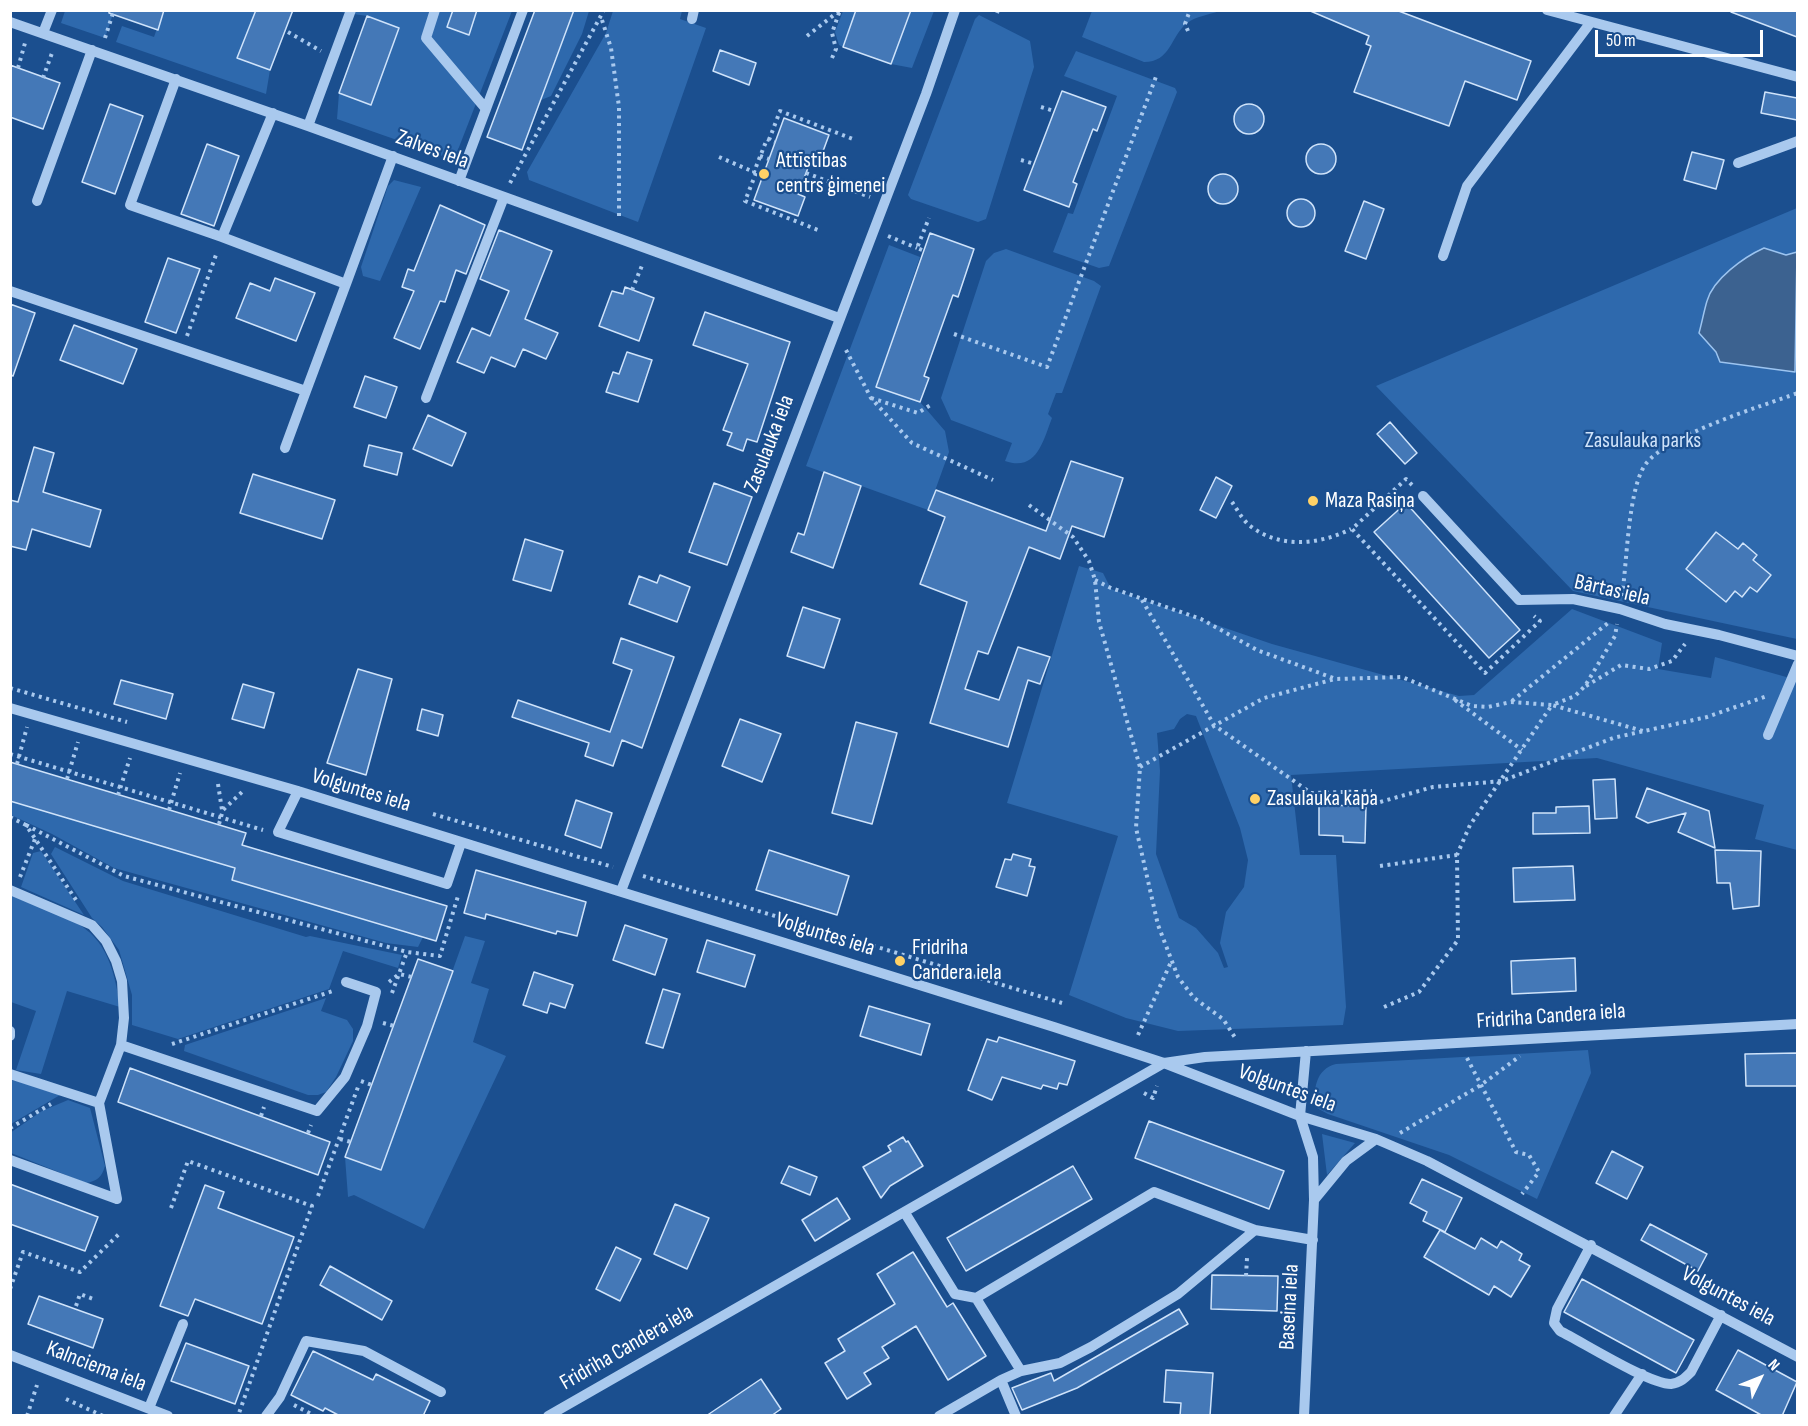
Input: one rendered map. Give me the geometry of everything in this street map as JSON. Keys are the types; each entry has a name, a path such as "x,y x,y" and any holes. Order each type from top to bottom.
{"street":[{"path":"43,33 52,10"},
{"path":"308,126 351,10"},
{"path":"435,10 426,38 486,109"},
{"path":"459,181 523,10"},
{"name":"Zasulauka iela","path":"621,891 926,94 955,10"},
{"path":"1547,10 1797,77"},
{"name":"Zalves iela","path":"10,22 273,113 839,318"},
{"path":"1443,256 1467,186 1591,22"},
{"path":"37,201 92,50"},
{"path":"176,79 130,205 346,284"},
{"path":"222,237 273,113"},
{"path":"1738,163 1797,141"},
{"path":"285,448 393,156"},
{"path":"426,398 504,197"},
{"path":"10,291 306,391"},
{"path":"1423,496 1520,600"},
{"name":"Bārtas iela","path":"1520,600 1573,599 1620,609 1665,624 1797,656"},
{"path":"1768,735 1797,664"},
{"name":"Volguntes iela","path":"10,708 298,792 621,891 1164,1063 1300,1116 1376,1139 1462,1178 1797,1357"},
{"path":"298,792 289,805 278,832 447,884 461,843"},
{"path":"10,1160 117,1199 99,1103 121,1045 125,1010 122,981 106,941 92,925 13,891"},
{"path":"121,1045 317,1111 345,1077 367,1026 376,992 346,982"},
{"name":"Fridriha Candera iela","path":"548,1416 1164,1063 1205,1057 1797,1023"},
{"path":"1300,1116 1306,1051"},
{"path":"10,1074 99,1103"},
{"name":"Baseina iela","path":"1300,1116 1313,1157 1314,1200 1304,1416"},
{"path":"1314,1200 1346,1161 1376,1139"},
{"path":"905,1213 955,1294 976,1298 1154,1192 1256,1230 1313,1240"},
{"path":"939,1416 953,1411 1001,1380 1021,1371 1060,1363 1091,1347 1178,1294 1256,1230"},
{"path":"1591,1245 1557,1310 1554,1323 1560,1331 1642,1374 1664,1383 1674,1384 1684,1380 1721,1315"},
{"path":"976,1298 1021,1371"},
{"path":"148,1408 183,1324"},
{"path":"266,1416 280,1398 306,1341 364,1351 441,1392"},
{"name":"Kalnciema iela","path":"11,1358 168,1416"},
{"path":"1614,1416 1642,1374"},
{"path":"1001,1380 1016,1416"}],"path":[{"path":"105,38 114,10"},
{"path":"504,197 601,20 604,10"},
{"path":"807,36 840,10"},
{"path":"832,58 836,49 832,33 840,10"},
{"path":"1188,31 1185,24 1190,10"},
{"path":"601,20 611,48 619,108 619,219"},
{"path":"18,68 26,42"},
{"path":"43,78 52,52"},
{"path":"954,334 1047,367 1157,74"},
{"path":"1041,106 1054,111"},
{"path":"819,230 745,201 760,156 780,111 853,139"},
{"path":"769,140 776,142"},
{"path":"760,156 769,159"},
{"path":"719,157 763,175"},
{"path":"1021,160 1035,164"},
{"path":"806,173 884,202"},
{"path":"917,248 929,218"},
{"path":"888,236 922,250"},
{"path":"182,351 222,237"},
{"path":"632,290 643,263"},
{"path":"846,350 871,398 912,443 993,480"},
{"path":"1620,609 1632,501 1645,465 1673,442 1730,417 1797,393"},
{"path":"871,398 918,413 932,404"},
{"path":"1232,502 1248,524 1266,535 1297,543 1330,540 1352,529 1406,479 1423,496"},
{"path":"1029,505 1073,537 1089,561 1095,580 1099,622 1140,766 1136,828 1158,925 1178,977 1194,998 1223,1019 1237,1040"},
{"path":"1352,529 1485,673 1540,621 1520,600"},
{"path":"1095,580 1141,599 1201,618 1257,650 1336,679"},
{"path":"1141,599 1214,725 1311,793 1372,791"},
{"path":"1384,1007 1419,992 1458,940 1457,855 1470,825 1552,705 1575,696 1585,686 1615,636 1619,615 1511,702"},
{"path":"1585,686 1621,665 1649,669 1672,661 1694,630"},
{"path":"1140,766 1264,698 1336,679 1402,677 1472,706 1488,707 1511,702 1552,705 1643,731"},
{"path":"1373,804 1433,787 1502,781 1613,738 1707,717 1787,688"},
{"path":"1450,696 1522,750"},
{"path":"16,764 28,727"},
{"path":"67,779 78,742"},
{"path":"10,754 278,832"},
{"path":"118,795 130,758"},
{"path":"169,810 180,773"},
{"path":"218,784 223,810 219,824"},
{"path":"223,810 243,791"},
{"path":"10,818 124,876 407,952 440,956 459,893"},
{"path":"26,825 92,925"},
{"path":"13,891 35,838"},
{"path":"1380,866 1457,855"},
{"path":"646,877 1062,1003"},
{"path":"389,1003 407,952"},
{"path":"1138,1035 1172,962"},
{"path":"399,974 412,977"},
{"path":"146,1054 327,994 346,982"},
{"path":"379,1030 385,1013"},
{"path":"382,1022 394,1026"},
{"path":"1391,1145 1397,1136 1481,1085 1547,1037"},
{"path":"1458,1042 1516,1152 1528,1155 1539,1172 1516,1206"},
{"path":"318,1196 364,1071"},
{"path":"361,1081 372,1085"},
{"path":"10,1128 73,1094"},
{"path":"340,1138 351,1143"},
{"path":"171,1208 188,1161 312,1206 238,1416"},
{"path":"10,1289 23,1252 80,1272 121,1232"},
{"path":"76,1306 80,1294 96,1300"},
{"path":"27,1416 37,1386"},
{"path":"280,1398 315,1416"},
{"path":"66,1399 93,1414 103,1416"}],"green space":[{"path":"1092,10 1219,11 1187,23 1160,58 1144,62 1082,37"},
{"path":"65,11 114,11 105,38 61,23"},
{"path":"163,11 256,11 270,70 266,94 116,42 122,26 154,37"},
{"path":"334,11 512,11 454,160 337,119 339,93 371,105 399,28 367,16"},
{"path":"574,11 589,11 582,34 551,96 541,100"},
{"path":"613,11 682,11 680,19 706,28 638,222 529,180 527,172 606,33"},
{"path":"843,11 856,11 843,47 839,45 835,32"},
{"path":"911,11 934,11 912,68 891,64"},
{"path":"979,15 1030,41 1034,67 986,219 978,222 911,199 908,195 975,19"},
{"path":"1076,51 1175,88 1177,92 1109,266 1099,268 1053,252 1068,213 1073,214 1117,96 1064,76"},
{"path":"394,180 421,187 380,281 363,276 361,267 388,186"},
{"name":"Zasulauka parks","path":"1797,208 1797,639 1573,591 1376,386"},
{"path":"889,245 920,257 876,387 920,402 945,431 949,452 928,510 806,466"},
{"path":"1006,249 1094,281 1101,286 1062,393 1056,393 1048,414 1052,418 1042,445 1032,458 1016,463 1005,461 1012,443 951,420 941,398 986,261 994,253"},
{"path":"1079,566 1103,573 1111,589 1272,644 1459,696 1474,695 1572,609 1662,643 1658,669 1711,678 1715,657 1797,680 1797,850 1755,839 1764,805 1597,758 1291,775 1300,855 1336,855 1346,1007 1343,1025 1178,1031 1126,1018 1069,995 1118,836 1007,803","holes":["1187,714 1196,716 1240,828 1248,860 1244,887 1226,912 1220,943 1228,967 1224,968 1218,953 1196,928 1179,918 1156,854 1160,771 1157,733 1174,729 1180,719"]},
{"path":"11,801 235,868 232,880 423,937 418,947 386,943 114,868 52,834 11,815"},
{"path":"55,847 123,881 306,937 402,955 398,968 343,951 329,989 178,1039 132,1025 132,995 119,950 102,927 92,918 51,854"},
{"path":"41,851 84,915 21,887 33,853"},
{"path":"11,895 73,921 99,942 108,958 120,1007 67,991 41,1074 16,1070 36,1011 11,1002"},
{"path":"465,936 485,941 471,983 489,989 473,1042 506,1056 424,1229 354,1195 348,1197 345,1157 381,1170"},
{"path":"326,998 321,1011 347,1020 353,1029 353,1041 336,1077 326,1092 318,1095 308,1095 184,1051 185,1045"},
{"path":"1588,1050 1591,1073 1537,1199 1449,1155 1328,1114 1317,1108 1315,1094 1317,1081 1324,1070 1336,1064"},
{"path":"12,1080 18,1081 60,1095 11,1124"},
{"path":"68,1100 90,1108 105,1166 101,1176 86,1183 11,1153 10,1133 42,1111"},
{"path":"1322,1134 1355,1143 1327,1175"}],"shaded area":[{"path":"1764,248 1786,255 1797,252 1795,372 1720,362 1716,352 1699,333 1710,293 1722,277 1739,263"}],"building":[{"path":"109,10 164,10 158,30 109,13"},
{"path":"256,10 293,10 270,70 237,58"},
{"path":"453,10 477,10 469,35 447,27"},
{"path":"535,10 574,10 522,150 487,137"},
{"path":"856,10 911,10 891,64 843,47"},
{"path":"1308,10 1396,10 1531,61 1517,100 1465,81 1449,126 1354,92 1371,46 1366,44 1369,36"},
{"path":"1732,10 1797,10 1797,37 1731,12"},
{"path":"367,16 399,28 371,105 339,93"},
{"path":"720,50 756,63 749,85 713,71"},
{"path":"10,65 60,83 43,129 10,117"},
{"path":"1062,91 1106,107 1097,131 1093,129 1073,182 1077,184 1069,207 1024,190"},
{"path":"1765,92 1797,98 1797,120 1761,113"},
{"path":"110,104 143,116 115,194 82,182"},
{"path":"1249,104 1255,105 1263,113 1263,125 1255,133 1249,134 1243,133 1235,125 1234,119 1235,113 1243,105"},
{"path":"784,118 829,135 822,154 814,152 798,194 805,197 798,216 754,200"},
{"path":"207,144 239,156 214,226 181,214"},
{"path":"1321,144 1332,148 1336,159 1332,170 1321,174 1310,170 1306,159 1310,148"},
{"path":"1692,152 1724,160 1716,189 1684,180"},
{"path":"1223,174 1229,175 1237,183 1237,195 1229,203 1223,204 1217,203 1209,195 1208,189 1209,183 1217,175"},
{"path":"1301,199 1311,203 1315,213 1311,223 1301,227 1291,223 1287,213 1291,203"},
{"path":"1364,201 1384,209 1366,259 1345,251"},
{"path":"440,205 485,225 466,274 456,270 445,302 440,301 420,349 394,338 414,291 402,287 408,269 414,271"},
{"path":"499,230 552,251 525,319 558,333 546,359 523,349 515,367 491,357 484,373 457,362 472,328 490,336 509,291 480,279"},
{"path":"930,233 974,249 958,297 953,295 924,376 929,378 920,402 876,387"},
{"path":"168,258 200,269 176,333 145,322"},
{"path":"275,278 315,293 296,341 236,318 250,283 270,291"},
{"path":"625,287 654,298 639,341 599,326 612,291 623,294"},
{"path":"10,304 35,313 13,376 10,375"},
{"path":"705,312 790,342 757,442 747,439 743,451 727,445 732,433 723,430 748,364 693,345"},
{"path":"74,325 137,349 123,384 60,360"},
{"path":"627,352 652,360 638,402 606,392 613,372 619,374"},
{"path":"365,376 397,387 386,418 354,407"},
{"path":"428,415 466,433 452,466 413,449"},
{"path":"1390,422 1417,453 1405,464 1377,434"},
{"path":"369,445 402,453 397,475 364,466"},
{"path":"34,447 54,453 43,492 101,510 90,547 32,529 26,550 10,546 10,500 18,502"},
{"path":"1071,461 1123,478 1104,537 1072,526 1060,559 1029,547 988,654 978,651 965,689 999,700 1018,647 1050,657 1040,684 1028,680 1008,747 930,723 967,602 920,584 945,517 928,510 936,490 1046,531"},
{"path":"824,472 861,486 833,568 791,552 798,533 804,535"},
{"path":"253,474 335,500 322,539 240,513"},
{"path":"1216,477 1232,486 1216,518 1200,510"},
{"path":"714,483 752,497 727,565 689,552"},
{"path":"1406,503 1520,630 1489,658 1374,532"},
{"path":"1716,532 1738,549 1743,543 1757,555 1753,560 1771,575 1757,592 1750,587 1742,597 1735,591 1726,602 1686,569"},
{"path":"525,539 563,551 551,591 513,580"},
{"path":"660,575 690,587 677,622 629,604 639,576 657,583"},
{"path":"803,607 840,619 824,668 787,656"},
{"path":"621,638 674,657 642,748 622,740 613,766 585,756 589,743 512,717 518,700 610,732 632,670 613,663"},
{"path":"358,669 392,679 366,775 327,763"},
{"path":"121,680 173,694 166,719 114,704"},
{"path":"243,684 274,693 264,728 232,719"},
{"path":"422,709 443,715 438,736 417,730"},
{"path":"740,719 781,734 762,782 722,766"},
{"path":"856,722 897,733 872,824 832,813"},
{"path":"10,762 246,833 242,845 447,906 436,941 232,880 235,868 10,801"},
{"path":"1615,779 1617,818 1595,819 1593,780"},
{"path":"1647,788 1709,811 1715,848 1678,832 1686,813 1648,823 1636,817"},
{"path":"576,800 612,813 601,848 565,835"},
{"path":"1319,805 1366,806 1365,843 1343,842 1343,836 1319,835"},
{"path":"1589,806 1590,833 1533,834 1533,813 1556,813 1556,807"},
{"path":"769,850 849,876 837,915 756,890"},
{"path":"1715,850 1761,851 1759,906 1733,909 1730,883 1717,883"},
{"path":"1013,854 1031,859 1029,866 1035,867 1027,896 996,887 1005,859 1011,860"},
{"path":"1573,866 1575,900 1514,902 1513,868"},
{"path":"476,870 586,902 577,936 557,931 556,934 486,914 485,919 464,913"},
{"path":"625,925 667,939 655,975 613,960"},
{"path":"707,940 755,955 745,987 697,972"},
{"path":"1575,958 1576,991 1512,994 1511,961"},
{"path":"418,959 453,971 381,1170 345,1157"},
{"path":"534,972 573,985 565,1008 550,1003 547,1013 523,1005"},
{"path":"663,989 680,994 663,1048 646,1043"},
{"path":"869,1006 930,1024 921,1055 860,1036"},
{"path":"999,1037 1075,1061 1067,1085 1059,1083 1057,1089 1043,1085 1041,1089 1002,1077 992,1100 968,1090 987,1039 997,1042"},
{"path":"1797,1053 1797,1086 1746,1086 1745,1054"},
{"path":"130,1068 330,1142 318,1175 118,1102"},
{"path":"1149,1121 1284,1171 1269,1209 1135,1158"},
{"path":"903,1137 906,1142 908,1141 923,1166 890,1186 881,1198 863,1167 891,1151 888,1146"},
{"path":"1612,1151 1643,1167 1627,1199 1596,1183"},
{"path":"789,1166 817,1177 810,1195 781,1183"},
{"path":"1073,1166 1092,1199 966,1271 947,1238"},
{"path":"1422,1179 1462,1198 1445,1232 1423,1221 1427,1212 1410,1203"},
{"path":"10,1184 98,1217 85,1251 10,1224"},
{"path":"205,1185 224,1192 218,1208 294,1237 262,1324 195,1299 188,1316 160,1306"},
{"path":"837,1198 850,1219 815,1241 802,1220"},
{"path":"675,1204 709,1218 687,1269 654,1254"},
{"path":"1650,1224 1707,1254 1698,1271 1641,1240"},
{"path":"1440,1230 1475,1249 1481,1238 1497,1248 1501,1241 1522,1254 1519,1260 1530,1266 1511,1297 1494,1286 1489,1295 1424,1257"},
{"path":"616,1247 641,1259 620,1301 596,1289"},
{"path":"913,1252 947,1307 953,1303 986,1356 948,1380 916,1326 882,1347 889,1358 864,1373 871,1384 847,1399 825,1363 845,1351 838,1339 895,1304 877,1274"},
{"path":"330,1266 392,1301 382,1320 320,1285"},
{"path":"1212,1275 1278,1276 1277,1311 1211,1309"},
{"path":"1582,1279 1694,1340 1676,1373 1564,1312"},
{"path":"39,1296 103,1319 93,1348 28,1324"},
{"path":"1179,1309 1188,1324 1077,1388 1022,1410 1012,1388 1051,1373 1054,1381"},
{"path":"186,1343 249,1366 235,1404 171,1381"},
{"path":"1738,1350 1797,1382 1782,1416 1763,1416 1716,1390"},
{"path":"313,1351 373,1380 376,1374 430,1401 423,1416 340,1416 325,1408 323,1411 291,1395"},
{"path":"1166,1370 1213,1373 1210,1416 1180,1416 1181,1403 1164,1402"},
{"path":"761,1379 781,1409 771,1416 706,1416"}],"place":[{"name":"Attīstības centrs ģimenei","path":"764,174"},
{"name":"Maza Rasiņa","path":"1313,501"},
{"name":"Zasulauka kāpa","path":"1255,799"},
{"name":"Fridriha Candera iela","path":"900,961"}]}
